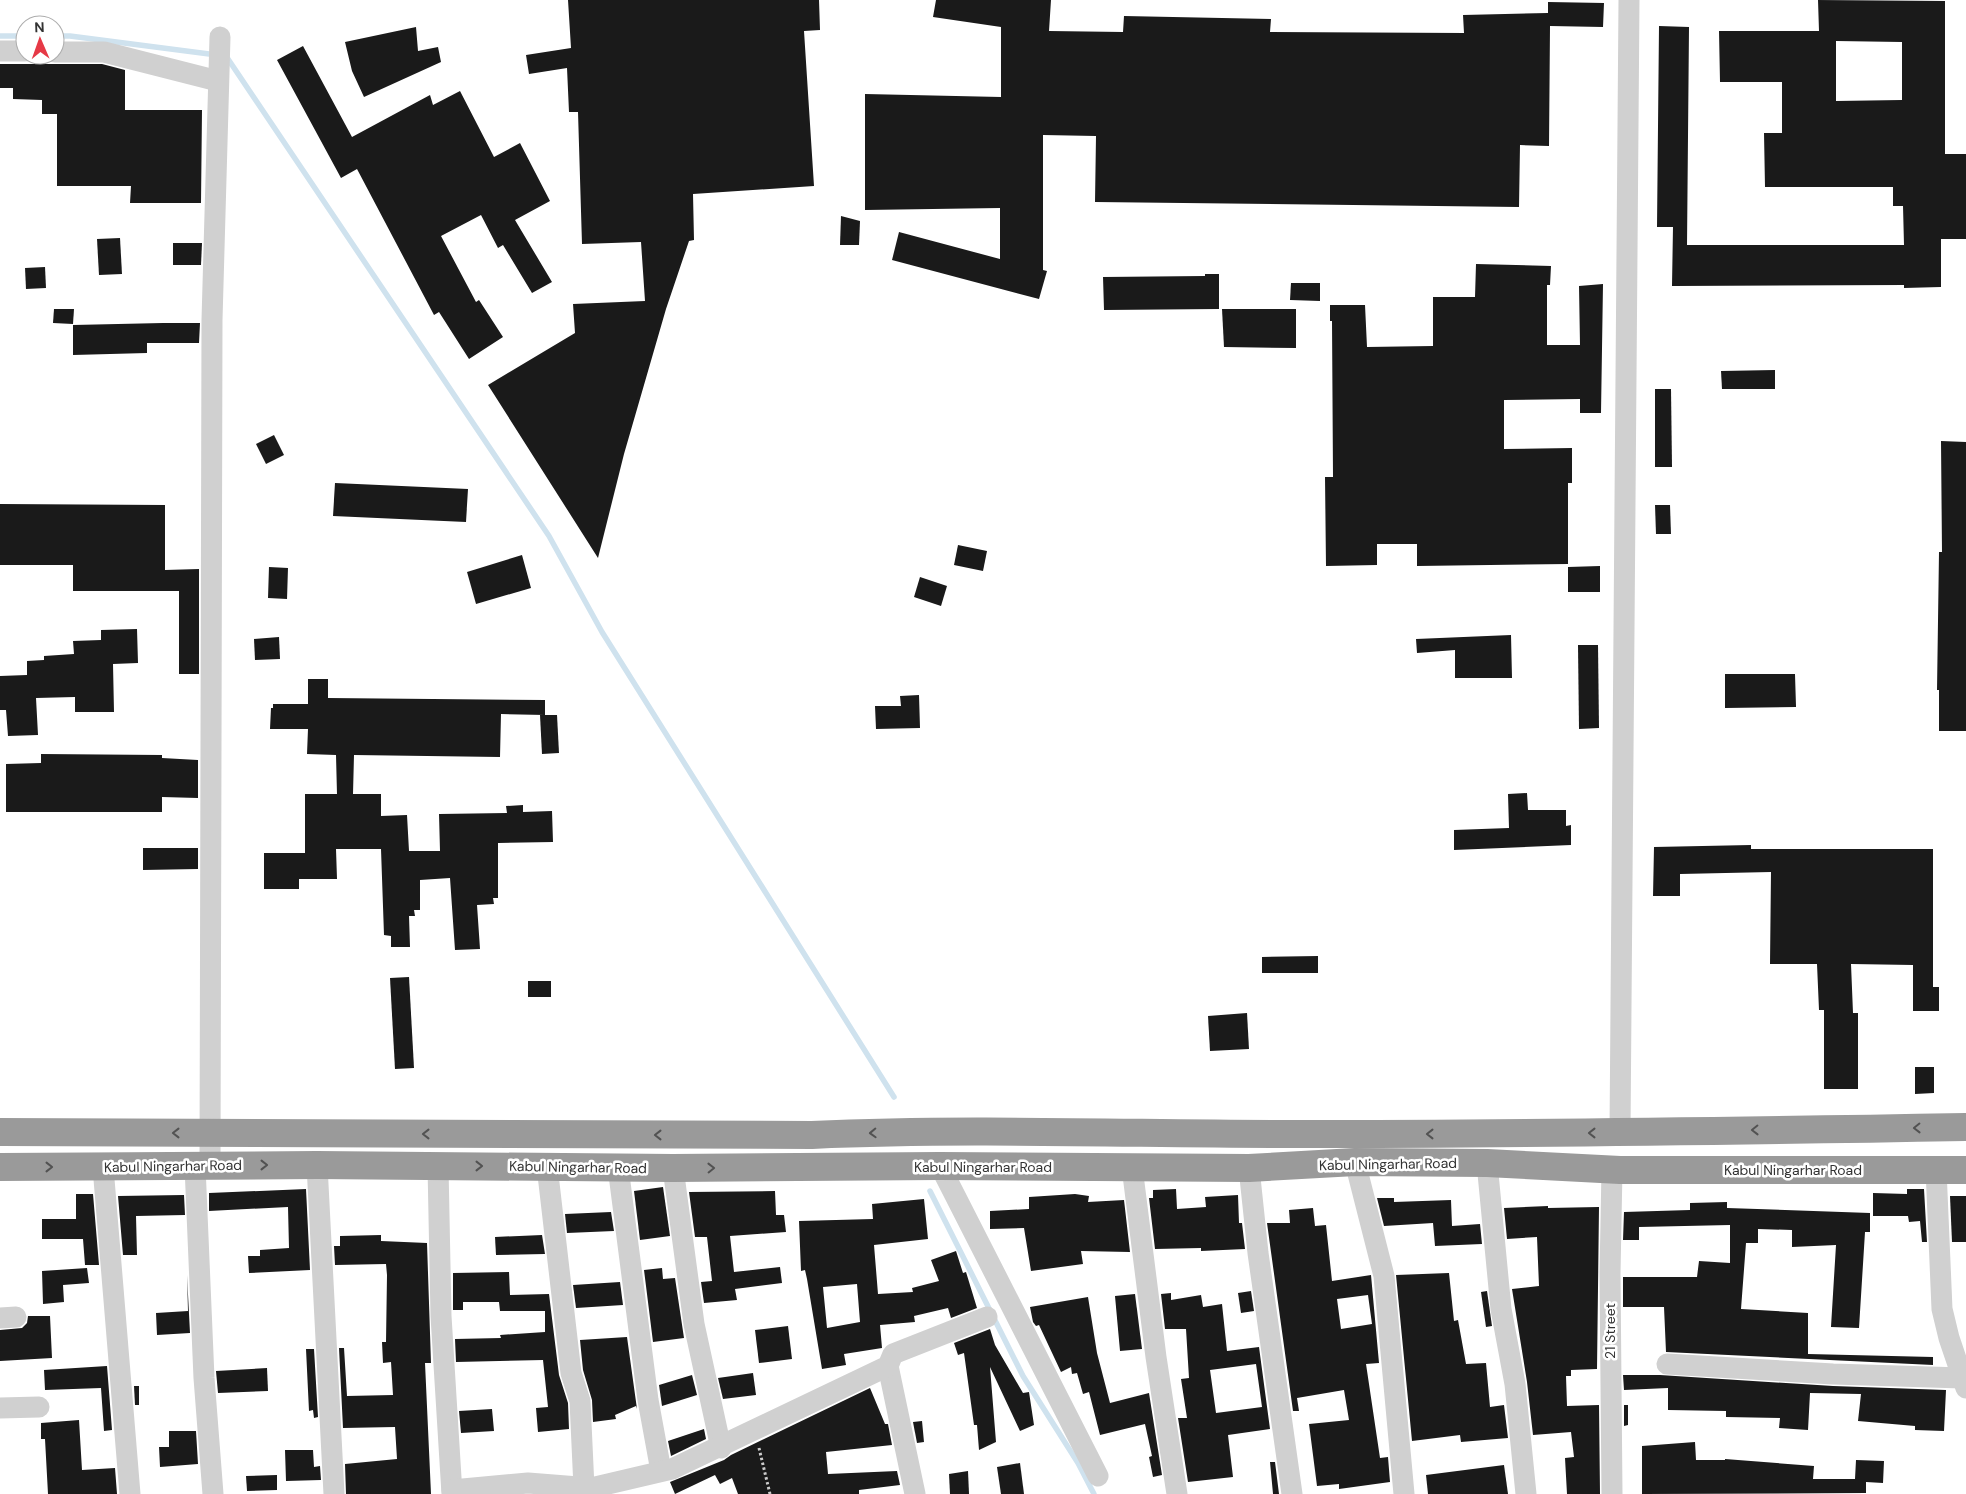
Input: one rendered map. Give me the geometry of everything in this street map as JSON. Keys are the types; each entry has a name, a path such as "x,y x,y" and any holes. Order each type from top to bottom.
{"highway":[{"path":"0,1132 812,1135 922,1130 1292,1134 1620,1133 1966,1127"},
{"path":"1616,1169 1620,1133"},
{"name":"Kabul Ningarhar Road","path":"0,1166 316,1165 673,1168 940,1166 1249,1168 1355,1162 1487,1163 1616,1169 1966,1170"}],"street":[{"path":"1620,1133 1629,0"},
{"path":"212,1494 204,1378 202,1166 210,1133 212,330 220,37"},
{"path":"0,51 15,52"},
{"path":"65,52 104,52 218,81"},
{"path":"1355,1162 1384,1276 1404,1494"},
{"path":"1487,1163 1501,1310 1515,1384 1526,1494"},
{"path":"316,1165 334,1494"},
{"path":"438,1166 442,1316 452,1492 528,1482 591,1488 672,1469 720,1448 888,1366"},
{"path":"547,1166 571,1372 580,1401 584,1488"},
{"path":"940,1166 1098,1476"},
{"path":"103,1167 130,1494"},
{"path":"618,1167 648,1400 661,1471"},
{"path":"1132,1167 1156,1357 1177,1494"},
{"path":"673,1168 694,1324 720,1448"},
{"path":"1249,1168 1258,1254 1292,1494"},
{"name":"21 Street","path":"1612,1494 1610,1274 1616,1169"},
{"path":"1667,1364 1964,1383 1949,1338 1942,1309 1936,1169"},
{"path":"915,1494 888,1366 893,1354 987,1318"},
{"path":"0,1408 40,1407"}],"path":[{"path":"754,1430 770,1494"}],"building":[{"path":"568,0 819,0 820,30 804,31 814,186 693,194 694,240 689,241 666,309 624,454 598,558 488,385 575,333 573,304 645,301 641,242 582,244 578,112 569,112 567,68 529,74 526,55 571,48"},
{"path":"936,0 1051,0 1049,31 1123,32 1124,16 1271,19 1270,32 1464,33 1463,15 1548,13 1548,2 1604,3 1603,27 1550,26 1549,146 1520,145 1519,207 1095,202 1096,136 1043,135 1043,270 1047,271 1039,299 892,260 899,232 1000,259 1000,208 865,210 865,94 1001,97 1001,27 933,17"},
{"path":"1818,0 1945,1 1945,154 1966,154 1966,239 1941,239 1941,287 1904,288 1904,285 1672,286 1673,227 1657,227 1659,26 1689,27 1687,245 1904,245 1903,206 1893,206 1893,187 1765,187 1764,133 1782,133 1782,82 1720,82 1719,31 1819,31","holes":["1836,41 1902,42 1902,100 1836,101"]},
{"path":"416,27 418,51 438,47 441,62 364,97 352,71 345,42"},
{"path":"303,46 352,137 430,95 433,105 460,91 494,157 520,143 550,201 515,220 552,282 532,293 503,245 498,248 481,215 441,236 476,302 479,300 503,337 469,359 439,312 434,315 357,169 341,178 277,60"},
{"path":"0,64 102,64 125,70 125,110 202,110 201,203 130,203 131,186 57,186 57,114 42,114 42,100 13,99 13,88 0,88"},
{"path":"841,216 860,221 859,245 840,245"},
{"path":"120,238 122,274 99,275 97,239"},
{"path":"173,243 202,243 201,265 173,265"},
{"path":"1476,264 1551,266 1550,285 1547,285 1547,345 1580,345 1579,286 1603,284 1601,413 1580,413 1580,399 1504,400 1504,449 1572,448 1572,483 1568,483 1568,564 1417,566 1417,544 1377,544 1377,565 1326,566 1325,477 1333,477 1332,321 1330,321 1330,305 1365,305 1367,347 1433,346 1433,297 1475,297"},
{"path":"45,267 46,288 26,289 25,268"},
{"path":"1205,274 1219,274 1219,309 1104,310 1103,277 1205,276"},
{"path":"1291,283 1320,283 1320,301 1290,300"},
{"path":"54,309 74,309 73,324 53,323"},
{"path":"1222,309 1296,309 1296,348 1224,347"},
{"path":"200,323 199,343 147,343 147,353 73,355 73,325"},
{"path":"1775,370 1775,389 1722,389 1721,371"},
{"path":"1655,389 1671,389 1672,467 1655,467"},
{"path":"274,435 284,455 266,464 256,444"},
{"path":"1941,441 1966,442 1966,731 1939,731 1939,690 1937,690 1939,552 1942,552"},
{"path":"335,483 468,489 466,522 333,516"},
{"path":"0,504 165,505 165,570 199,569 199,674 179,674 179,591 73,591 73,565 0,565"},
{"path":"1655,505 1670,505 1671,534 1656,534"},
{"path":"958,545 987,551 983,571 954,565"},
{"path":"522,555 531,588 476,604 467,572"},
{"path":"1600,566 1600,592 1568,592 1568,567"},
{"path":"269,567 288,568 287,599 268,598"},
{"path":"920,577 947,586 941,606 914,597"},
{"path":"137,629 138,663 113,664 114,712 75,712 75,697 36,698 38,735 8,736 6,710 0,710 0,676 27,675 27,661 44,660 44,656 74,654 73,641 101,640 101,630"},
{"path":"1511,635 1512,678 1455,678 1455,650 1417,653 1416,639"},
{"path":"279,637 280,659 255,660 254,639"},
{"path":"1578,645 1598,645 1599,728 1579,729"},
{"path":"1725,674 1795,674 1796,707 1725,708"},
{"path":"308,679 328,679 328,698 545,700 545,715 501,714 500,757 354,755 353,794 381,794 381,816 407,815 409,851 440,851 439,814 507,813 506,806 523,805 523,812 552,811 553,842 498,843 498,898 493,898 494,904 477,905 480,949 455,950 450,878 420,880 420,910 414,910 415,916 409,916 410,947 391,947 391,936 384,935 381,849 336,849 337,879 299,879 299,889 264,889 264,853 305,853 305,794 337,794 336,755 307,754 308,729 270,729 271,708 273,708 273,704 308,704"},
{"path":"919,695 920,728 876,729 875,706 901,706 900,696"},
{"path":"540,715 557,715 559,753 542,754"},
{"path":"41,754 162,755 162,758 198,760 198,798 162,797 162,812 6,812 6,764 41,763"},
{"path":"1527,793 1528,810 1566,810 1566,826 1571,825 1571,845 1454,850 1454,830 1509,828 1508,794"},
{"path":"1751,845 1751,849 1933,849 1933,987 1939,987 1939,1011 1913,1011 1913,965 1851,964 1853,1013 1858,1013 1858,1089 1824,1089 1824,1010 1819,1010 1817,964 1770,964 1771,872 1680,874 1680,896 1653,896 1654,847"},
{"path":"143,848 198,848 198,869 143,870"},
{"path":"1318,956 1318,973 1262,973 1262,957"},
{"path":"409,977 414,1068 395,1069 390,978"},
{"path":"528,981 551,981 551,997 528,997"},
{"path":"1247,1013 1249,1049 1210,1051 1208,1016"},
{"path":"1915,1067 1934,1067 1934,1093 1915,1094"},
{"path":"663,1187 670,1236 640,1240 634,1191"},
{"path":"306,1189 310,1270 249,1273 248,1256 260,1256 260,1250 289,1248 288,1207 209,1211 209,1193"},
{"path":"1176,1189 1177,1209 1206,1207 1205,1197 1238,1195 1239,1223 1242,1223 1245,1249 1201,1251 1201,1248 1155,1249 1149,1198 1153,1198 1153,1190"},
{"path":"1907,1189 1924,1189 1927,1242 1922,1242 1920,1221 1909,1222 1908,1216 1873,1216 1873,1193 1907,1194"},
{"path":"775,1191 776,1215 784,1215 786,1232 730,1236 734,1272 780,1267 782,1283 735,1289 737,1300 704,1303 701,1282 712,1281 707,1237 695,1237 689,1192"},
{"path":"76,1194 93,1194 99,1265 85,1265 83,1239 42,1239 42,1219 76,1219"},
{"path":"1075,1194 1089,1196 1088,1202 1124,1200 1130,1252 1081,1251 1083,1264 1031,1271 1024,1228 990,1229 990,1211 1029,1209 1029,1197"},
{"path":"184,1195 185,1215 136,1216 137,1255 123,1255 118,1196"},
{"path":"1950,1196 1966,1196 1966,1242 1952,1242"},
{"path":"1377,1198 1394,1198 1394,1202 1451,1200 1452,1226 1480,1224 1482,1244 1435,1246 1433,1223 1384,1226"},
{"path":"924,1199 928,1239 874,1245 878,1294 913,1292 912,1288 939,1281 931,1260 956,1251 963,1273 966,1272 977,1308 951,1318 948,1308 914,1316 915,1322 880,1325 882,1348 844,1354 846,1365 822,1369 807,1279 805,1270 801,1271 799,1221 873,1219 872,1204","holes":["857,1284 860,1322 827,1328 823,1287"]},
{"path":"1727,1202 1727,1208 1870,1213 1870,1232 1865,1232 1859,1328 1831,1327 1836,1245 1792,1247 1792,1230 1758,1229 1758,1243 1746,1243 1741,1309 1808,1313 1808,1354 1933,1357 1933,1365 1666,1352 1664,1307 1623,1307 1623,1277 1697,1277 1699,1261 1730,1263 1730,1225 1639,1227 1639,1240 1623,1240 1624,1212 1690,1210 1690,1203"},
{"path":"1548,1206 1548,1208 1599,1207 1597,1369 1571,1370 1571,1376 1566,1376 1567,1406 1599,1405 1600,1494 1567,1494 1565,1458 1574,1457 1571,1432 1533,1435 1527,1382 1512,1289 1539,1286 1537,1237 1507,1239 1504,1208"},
{"path":"1313,1208 1315,1226 1326,1225 1332,1281 1371,1275 1379,1363 1366,1364 1380,1458 1388,1457 1390,1482 1339,1489 1339,1484 1317,1486 1309,1424 1349,1420 1344,1390 1297,1398 1299,1411 1293,1411 1267,1223 1290,1223 1289,1210","holes":["1368,1295 1372,1324 1341,1329 1337,1299"]},
{"path":"611,1212 614,1231 567,1233 565,1214"},
{"path":"381,1235 381,1241 427,1243 431,1363 425,1363 431,1494 346,1494 345,1464 397,1459 395,1427 343,1428 339,1348 344,1348 347,1396 393,1395 391,1362 383,1363 382,1342 386,1342 386,1264 335,1265 334,1246 340,1246 340,1236"},
{"path":"542,1235 545,1254 496,1255 495,1237"},
{"path":"87,1268 89,1283 63,1285 64,1302 43,1304 42,1271"},
{"path":"662,1268 663,1279 675,1278 684,1338 653,1342 644,1270"},
{"path":"509,1272 510,1295 549,1294 559,1375 568,1403 569,1429 538,1432 536,1408 548,1407 543,1360 456,1362 455,1339 501,1338 500,1335 545,1332 545,1311 500,1311 499,1302 463,1302 463,1310 453,1310 453,1273"},
{"path":"1449,1273 1454,1321 1458,1320 1466,1364 1486,1363 1490,1407 1504,1405 1508,1438 1461,1442 1460,1435 1412,1441 1396,1275"},
{"path":"187,1275 190,1333 157,1335 156,1313 188,1311"},
{"path":"620,1282 623,1305 576,1308 573,1285"},
{"path":"1251,1291 1254,1311 1241,1313 1238,1293"},
{"path":"1487,1291 1492,1326 1486,1327 1481,1292"},
{"path":"1171,1293 1171,1300 1201,1295 1203,1307 1222,1304 1227,1351 1259,1347 1270,1429 1228,1435 1233,1477 1188,1482 1178,1418 1187,1418 1181,1379 1189,1378 1186,1329 1165,1329 1161,1294","holes":["1256,1364 1262,1407 1216,1413 1210,1370"]},
{"path":"1135,1294 1142,1349 1120,1351 1115,1296"},
{"path":"1088,1297 1097,1353 1110,1403 1149,1393 1162,1475 1153,1477 1149,1457 1152,1456 1145,1424 1100,1435 1089,1392 1083,1394 1077,1373 1072,1374 1071,1367 1061,1372 1039,1325 1036,1326 1033,1322 1030,1307"},
{"path":"28,1316 50,1316 52,1358 0,1361 0,1330 22,1328 27,1323"},
{"path":"788,1326 792,1359 759,1363 755,1330"},
{"path":"990,1329 995,1345 1023,1393 1029,1392 1034,1425 1020,1431 990,1367 996,1442 979,1450 977,1425 974,1425 964,1353 958,1355 954,1343"},
{"path":"627,1337 637,1409 636,1406 615,1415 616,1419 593,1422 592,1400 583,1370 580,1340"},
{"path":"306,1349 314,1349 318,1417 314,1418 313,1410 309,1411"},
{"path":"107,1366 112,1430 104,1431 101,1388 45,1390 44,1370"},
{"path":"267,1368 268,1391 218,1393 216,1371"},
{"path":"753,1373 756,1395 723,1399 718,1378"},
{"path":"692,1375 697,1395 662,1406 659,1385"},
{"path":"1623,1375 1660,1375 1833,1386 1946,1390 1944,1431 1915,1430 1915,1426 1858,1421 1861,1394 1810,1393 1808,1430 1779,1428 1780,1418 1726,1417 1726,1411 1668,1410 1668,1388 1624,1390"},
{"path":"134,1386 139,1386 139,1405 135,1405"},
{"path":"870,1388 885,1424 888,1424 892,1445 826,1452 828,1474 897,1471 900,1485 859,1490 859,1494 738,1494 732,1478 720,1484 715,1475 675,1494 670,1482 724,1460"},
{"path":"1624,1405 1628,1405 1628,1425 1624,1426"},
{"path":"492,1409 494,1431 461,1433 459,1411"},
{"path":"79,1420 82,1470 115,1468 117,1494 48,1494 45,1439 41,1439 41,1423"},
{"path":"922,1421 924,1442 917,1443 913,1422"},
{"path":"704,1429 706,1439 671,1456 668,1441"},
{"path":"169,1431 196,1431 198,1464 160,1467 159,1447 169,1447"},
{"path":"1695,1442 1696,1460 1725,1459 1814,1466 1813,1479 1855,1479 1856,1460 1884,1461 1883,1483 1866,1482 1866,1493 1642,1494 1642,1446"},
{"path":"285,1450 313,1450 314,1467 320,1466 321,1480 286,1481"},
{"path":"1270,1462 1275,1462 1279,1494 1273,1494"},
{"path":"1020,1463 1024,1494 1001,1494 997,1467"},
{"path":"1504,1465 1508,1494 1428,1494 1426,1475"},
{"path":"968,1471 969,1494 950,1494 949,1474"},
{"path":"277,1475 277,1490 247,1491 246,1476"}],"waterway":[{"path":"0,36 15,36"},
{"path":"65,36 217,55"},
{"path":"226,56 549,536 602,632 894,1097"},
{"path":"930,1191 1023,1376 1078,1463 1094,1494"}]}
